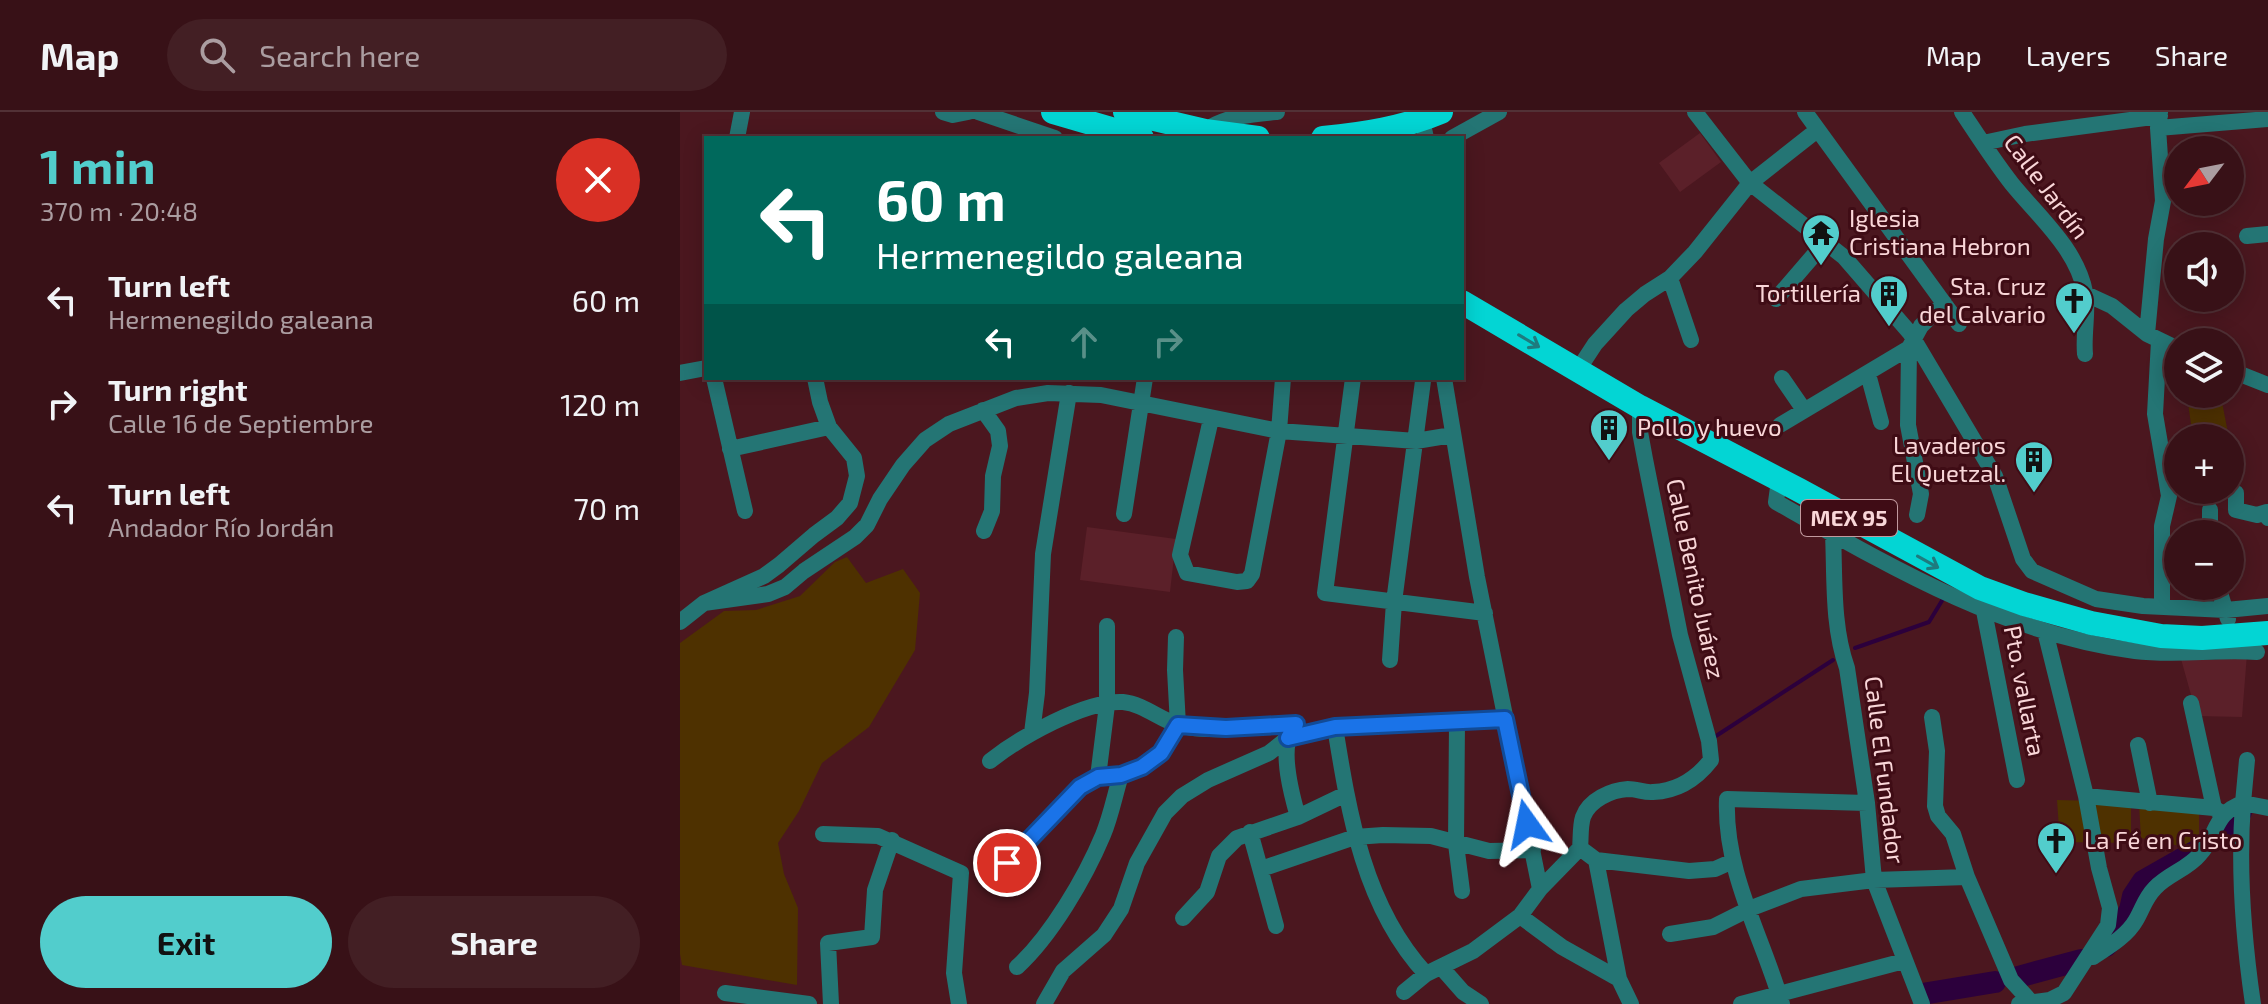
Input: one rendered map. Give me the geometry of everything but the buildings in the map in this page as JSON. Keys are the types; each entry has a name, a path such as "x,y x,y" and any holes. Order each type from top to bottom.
{"highway":[{"path":"1053,112 1135,136"},
{"path":"1125,112 1205,131 1243,136"},
{"path":"1345,136 1419,127"},
{"name":"MEX 95","path":"1464,303 1640,407 1956,576 2024,604 2091,623 2161,636 2231,637 2263,642"}],"street":[{"path":"737,136 742,112"},
{"path":"943,112 953,115 968,112"},
{"path":"978,112 1041,136"},
{"path":"1044,136 1046,112"},
{"path":"1205,131 1217,123 1251,114 1277,112"},
{"path":"1456,136 1499,112"},
{"path":"1695,112 1750,183 1844,257 1912,343 1995,476 2023,559 2032,571 2096,599 2162,607 2226,610 2268,606"},
{"path":"1805,112 1959,324"},
{"name":"Calle Jardín","path":"1962,112 2011,182 2070,256 2086,294"},
{"path":"1983,143 2025,134 2159,119 2268,119"},
{"path":"2159,119 2163,201 2156,239 2153,337 2155,414 2169,496 2162,526 2162,607"},
{"path":"1578,370 1595,344 1626,310 1670,278 1695,252 1750,183 1816,131"},
{"path":"2247,236 2268,234"},
{"path":"1776,299 1826,241"},
{"path":"1670,278 1691,340"},
{"path":"2085,354 2086,294 2112,306 2164,342"},
{"path":"1917,515 1921,494 1908,425 1912,343 1921,326 1944,303"},
{"path":"1780,425 1868,374 1912,343"},
{"path":"680,373 704,368"},
{"path":"1868,374 1881,422"},
{"path":"2244,376 2268,385"},
{"path":"1782,378 1804,410"},
{"path":"714,380 745,511"},
{"path":"680,622 704,603 764,576 837,518 850,503 857,476 854,458 829,427 815,380"},
{"path":"1124,514 1145,380"},
{"path":"1211,419 1181,539 1180,555 1187,573 1247,581 1252,574 1279,431 1283,380"},
{"path":"1353,380 1325,593 1485,613"},
{"path":"1444,380 1485,613 1540,889"},
{"path":"1390,660 1394,602 1423,381"},
{"path":"704,603 768,594 785,587 861,531 903,465 925,440 949,424 1016,398 1069,393 1141,402 1279,431 1416,441 1452,435"},
{"path":"1032,733 1037,693 1043,554 1069,393"},
{"name":"Calle Benito Juárez","path":"1580,848 1583,816 1596,800 1627,789 1653,792 1687,783 1711,760 1709,741 1680,635 1640,432 1640,407"},
{"path":"983,410 998,431 1000,446 993,476 992,511 984,531"},
{"path":"730,449 829,427"},
{"path":"1779,480 1776,502 1984,611 2045,631 2136,651 2263,642"},
{"path":"2236,504 2236,510 2268,515"},
{"path":"2210,510 2210,520"},
{"name":"Calle El Fundador","path":"1833,534 1840,649 1847,668 1867,803 1874,880 1922,1004"},
{"path":"2223,600 2231,637"},
{"name":"Pto. vallarta","path":"1984,611 2017,780"},
{"path":"1098,777 1107,705 1107,626"},
{"path":"2019,1004 2050,1000 2064,993 2108,925 2110,908 2045,631"},
{"path":"1007,863 1080,787 1098,777 1121,775 1142,767 1161,753 1178,725 1176,637"},
{"path":"990,761 1017,740 1075,713 1123,702 1151,711 1178,725 1292,731 1505,719"},
{"path":"2088,959 2123,935 2136,921 2144,900 2158,884 2202,853 2218,811 2191,703"},
{"path":"1932,717 1937,751 1935,806 1938,816 1953,834 1967,877 2011,980 2032,1003"},
{"path":"1457,723 1456,844 1462,891"},
{"path":"1335,727 1355,837 1379,902 1409,956 1481,1004"},
{"path":"1292,731 1288,775 1298,817"},
{"path":"1044,1004 1063,971 1104,935 1121,909 1137,863 1165,813 1182,796 1208,780 1269,753 1292,731"},
{"path":"2138,745 2150,803"},
{"path":"2247,760 2239,856 2241,906 2253,1004"},
{"path":"1017,967 1044,940 1087,867 1104,834 1121,775"},
{"path":"1183,918 1207,892 1219,856 1237,838 1298,817 1346,794"},
{"path":"2086,796 2218,811 2243,803 2268,808"},
{"path":"1781,999 1733,861 1726,826 1727,799 1867,803"},
{"path":"1250,832 1276,926"},
{"path":"823,834 864,834 892,840 961,873 954,973 959,1004"},
{"path":"1261,869 1355,837 1431,836 1489,851 1533,850"},
{"path":"831,1004 828,943 872,937 875,890 892,840"},
{"path":"1404,992 1434,971 1473,951 1520,916 1540,889 1580,848 1596,860 1689,871 1715,869 1733,861"},
{"path":"1596,860 1619,979 1631,1004"},
{"path":"1670,934 1713,927 1801,889 1874,880 1967,877"},
{"path":"1520,916 1562,947 1619,979"},
{"path":"1741,1004 1781,999 1904,961"},
{"path":"725,993 809,1004"}],"shaded area":[{"path":"1700,133 1721,162 1680,192 1659,163"},
{"path":"2189,408 2223,408 2226,424 2191,424"},
{"path":"1087,527 1176,539 1170,592 1080,580"},
{"path":"847,557 866,583 903,569 920,593 915,650 869,727 822,763 799,811 778,843 784,874 798,908 797,985 682,965 680,643 724,611 756,610 800,596 835,562"},
{"path":"2247,654 2242,717 2197,716 2181,659 2215,660"},
{"path":"2057,800 2131,802 2131,843 2060,842"},
{"path":"2139,805 2199,812 2199,850 2141,838"}],"waterway":[{"path":"1855,648 1929,622 1943,599"},
{"path":"1716,736 1833,660"},
{"path":"2220,832 2241,812"},
{"path":"2106,946 2130,910 2133,896 2143,881 2194,852"},
{"path":"2018,977 2081,960"},
{"path":"1922,994 1995,982"}],"place":[{"name":"Iglesia Cristiana Hebron","path":"1821,267"},
{"name":"Tortillería","path":"1889,328"},
{"name":"Sta. Cruz del Calvario","path":"2074,335"},
{"name":"Pollo y huevo","path":"1609,462"},
{"name":"Lavaderos El Quetzal.","path":"2034,494"},
{"name":"La Fé en Cristo","path":"2056,875"}],"route":[{"path":"1007,863 1080,787 1098,777 1121,775 1142,767 1161,753 1178,725 1226,728 1296,724 1288,738 1335,727 1505,719 1527,824"}]}
